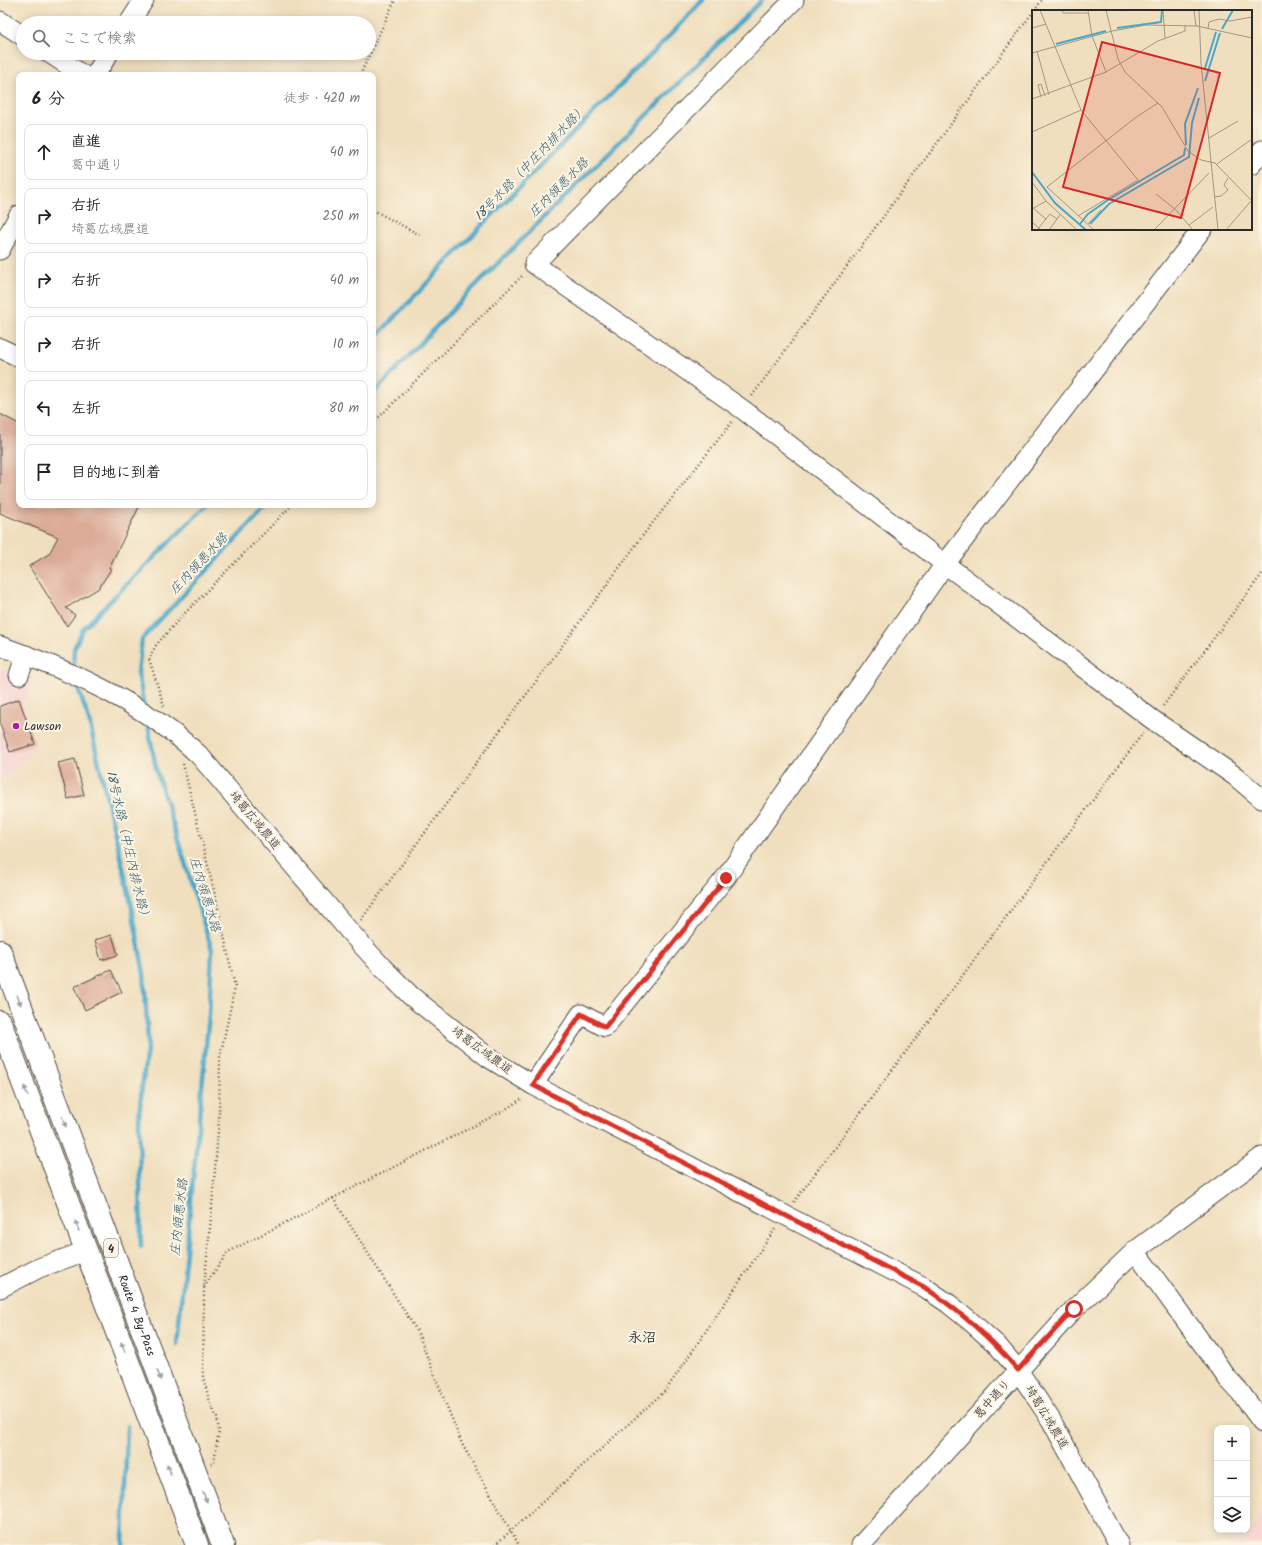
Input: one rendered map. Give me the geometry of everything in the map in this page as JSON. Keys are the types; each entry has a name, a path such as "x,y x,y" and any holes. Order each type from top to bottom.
{"highway":[{"name":"Route 4 By-Pass","path":"0,951 223,1545"},
{"name":"Route 4 By-Pass","path":"0,1022 197,1545"}],"street":[{"path":"134,16 144,0"},
{"path":"794,0 534,264 742,409 945,564 1153,720 1235,776 1262,799"},
{"path":"0,21 16,31"},
{"path":"60,60 78,72"},
{"path":"97,72 105,60"},
{"path":"1252,164 1262,150"},
{"path":"0,250 16,221"},
{"path":"533,1085 581,1014 605,1027 726,878 945,564 1201,230"},
{"path":"0,348 16,356"},
{"name":"埼葛広域農道","path":"0,646 60,669 98,687 164,725 188,744 200,755 350,932 383,968 411,996 489,1058 533,1085 924,1287 949,1304 997,1345 1018,1370 1052,1420 1119,1545"},
{"path":"19,675 26,655"},
{"name":"葛中通り","path":"860,1545 1074,1309 1135,1252 1262,1157"},
{"path":"0,1288 39,1268 86,1251"},
{"path":"1135,1252 1218,1366 1240,1392 1262,1422"}],"path":[{"path":"376,41 395,0"},
{"path":"1035,10 1042,0"},
{"path":"350,932 382,892 644,534 742,409 1032,15"},
{"path":"361,72 367,60"},
{"path":"376,212 420,235"},
{"path":"376,420 534,264"},
{"path":"164,725 165,712 149,659 156,645 182,616 289,508"},
{"path":"495,1545 666,1390 784,1215 1262,574"},
{"path":"188,744 180,754 217,903 235,987 220,1057 218,1127 204,1287 203,1377 210,1403 217,1418 219,1431 214,1461 197,1476"},
{"path":"204,1287 228,1252 506,1109 522,1100 533,1085"},
{"path":"333,1198 417,1331 462,1444 519,1545"}],"shaded area":[{"path":"0,669 32,678 26,700 22,701 36,748 0,783"},
{"path":"1262,1517 1262,1545 1231,1545 1250,1533 1259,1525 1256,1521"}],"building":[{"path":"0,414 16,422 16,508 139,508 109,568 111,569 99,588 66,608 75,615 67,626 29,566 49,554 58,537 0,513"},
{"path":"19,699 35,744 10,752 0,724 0,706"},
{"path":"75,759 84,795 68,799 58,763"},
{"path":"112,935 118,955 101,960 95,940"},
{"path":"111,970 122,992 85,1010 74,987"}],"waterway":[{"name":"18号水路（中庄内排水路）","path":"376,337 488,219 703,0"},
{"name":"庄内領悪水路","path":"376,391 467,294 762,0"},
{"name":"18号水路（中庄内排水路）","path":"73,669 74,649 83,629 204,508"},
{"name":"庄内領悪水路","path":"144,705 138,673 142,639 265,508"},
{"name":"18号水路（中庄内排水路）","path":"76,682 89,720 131,903 144,974 148,1042 139,1118 141,1247"},
{"name":"庄内領悪水路","path":"147,720 156,769 212,950 209,1015 177,1344"},
{"name":"18号水路（中庄内排水路）","path":"123,1545 127,1426"}],"place":[{"name":"Lawson","path":"16,726"}],"district":[{"name":"永沼","path":"642,1337"}],"route":[{"path":"726,878 605,1027 581,1014 533,1085 924,1287 970,1320 997,1345 1018,1370 1074,1309"}]}
